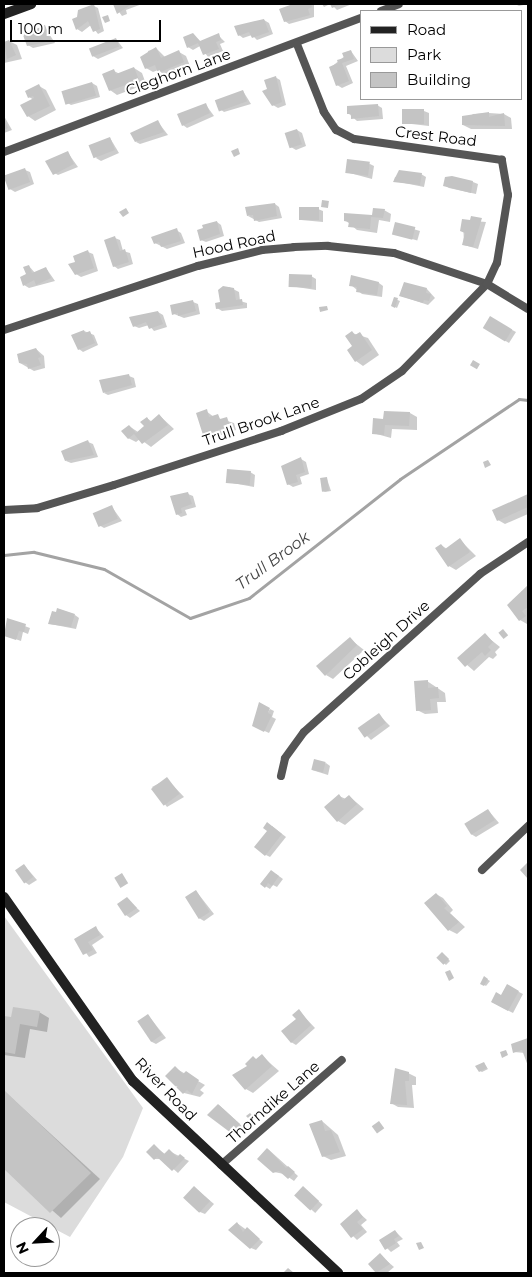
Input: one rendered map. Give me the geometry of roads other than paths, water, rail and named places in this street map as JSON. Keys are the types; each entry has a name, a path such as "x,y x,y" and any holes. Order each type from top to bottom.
{"main road":[{"path":"4,14 31,4"},
{"name":"River Road","path":"4,897 133,1081 338,1273"}],"street":[{"path":"384,10 399,4"},
{"name":"Cleghorn Lane","path":"4,152 360,18"},
{"name":"Crest Road","path":"296,44 324,112 336,130 354,139 502,160 508,195 497,263 487,284"},
{"name":"Hood Road","path":"4,330 198,266 262,250 328,246 394,253 487,284 528,309"},
{"name":"Trull Brook Lane","path":"4,510 37,508 114,485 281,430 361,399 402,371 487,284"},
{"name":"Cobleigh Drive","path":"281,776 285,758 304,732 480,574 528,542"},
{"path":"482,870 528,826"},
{"name":"Thorndike Lane","path":"222,1165 342,1060"}],"waterway":[{"name":"Trull Brook","path":"4,555 34,552 104,569 190,618 249,598 400,479 519,399 528,400"}]}
